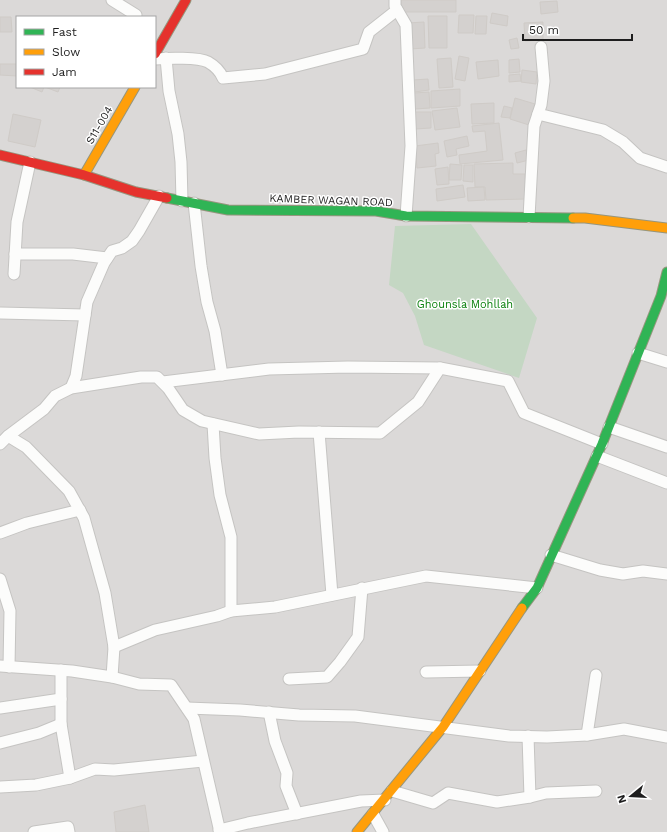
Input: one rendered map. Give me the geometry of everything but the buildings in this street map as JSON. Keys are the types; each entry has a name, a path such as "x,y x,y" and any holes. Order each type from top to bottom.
{"main road":[{"path":"156,52 186,0"},
{"name":"S11-004","path":"84,175 134,88"},
{"name":"KAMBER WAGAN ROAD","path":"0,155 84,175 136,192 228,210 376,211 406,216 585,218 666,225"},
{"path":"357,832 443,727 524,605 537,588 609,427 661,296 667,272"}],"street":[{"path":"112,0 136,15"},
{"path":"182,201 181,162 178,134 161,59 182,58 208,61 219,70 223,78 265,74 363,49 369,32 396,5 406,25 411,146 406,216"},
{"path":"529,217 534,126 541,105 544,81 541,47"},
{"path":"538,114 603,130 622,142 640,158 667,167"},
{"path":"14,274 17,222 30,162"},
{"path":"72,388 76,376 87,302 112,251 122,248 132,241 158,196"},
{"path":"194,203 201,266 207,302 215,331 222,375"},
{"path":"15,254 73,254 108,258"},
{"path":"0,314 85,315"},
{"path":"638,353 667,362"},
{"path":"163,382 269,370 332,367 440,368 508,381 524,413 602,444"},
{"path":"4,440 44,409 54,396 72,388 141,377 157,377 168,388 183,410 202,421 212,424 259,434 380,432 418,402 440,368"},
{"path":"212,424 220,495 231,537 231,611"},
{"path":"609,427 667,447"},
{"path":"319,432 332,595"},
{"path":"4,440 26,447 69,491 84,518 105,593 114,647 112,677"},
{"path":"597,456 667,483"},
{"path":"0,533 27,523 80,510"},
{"path":"551,555 600,570 623,574 643,571 667,574"},
{"path":"114,647 155,630 217,616 231,611 275,607 426,576 537,588"},
{"path":"0,579 10,611 5,666 61,670 112,677 139,684 172,685 194,719 219,831 248,823 388,795 433,802 448,794 497,802 546,793 596,791"},
{"path":"289,679 327,677 340,662 358,637 362,588"},
{"path":"61,670 61,724 70,778"},
{"path":"426,672 480,671"},
{"path":"587,735 596,675"},
{"path":"0,708 61,699"},
{"path":"187,708 299,715 355,716 509,736 547,737 587,735 624,729 667,737"},
{"path":"269,712 275,741 287,773 286,786 297,814"},
{"path":"0,743 39,733 61,724"},
{"path":"528,736 530,797"},
{"path":"0,787 36,785 70,778 95,769 114,770 203,761"},
{"path":"373,814 383,832"},
{"path":"34,832 68,827 69,832"}],"shaded area":[{"path":"0,0 667,0 667,832 0,832"}],"green space":[{"name":"Ghounsla Mohllah","path":"471,224 537,318 519,378 424,345 415,316 403,293 389,285 395,226"}],"traffic: fast":[{"path":"167,198 228,210 376,211 406,216 573,218"},
{"path":"522,608 537,588 602,444 661,296 667,272"}],"traffic: slow":[{"path":"84,175 134,88"},
{"path":"573,218 585,218 667,228"},
{"path":"357,832 443,727 522,608"}],"traffic: jam":[{"path":"156,52 186,0"},
{"path":"0,155 84,175 136,192 167,198"}]}
